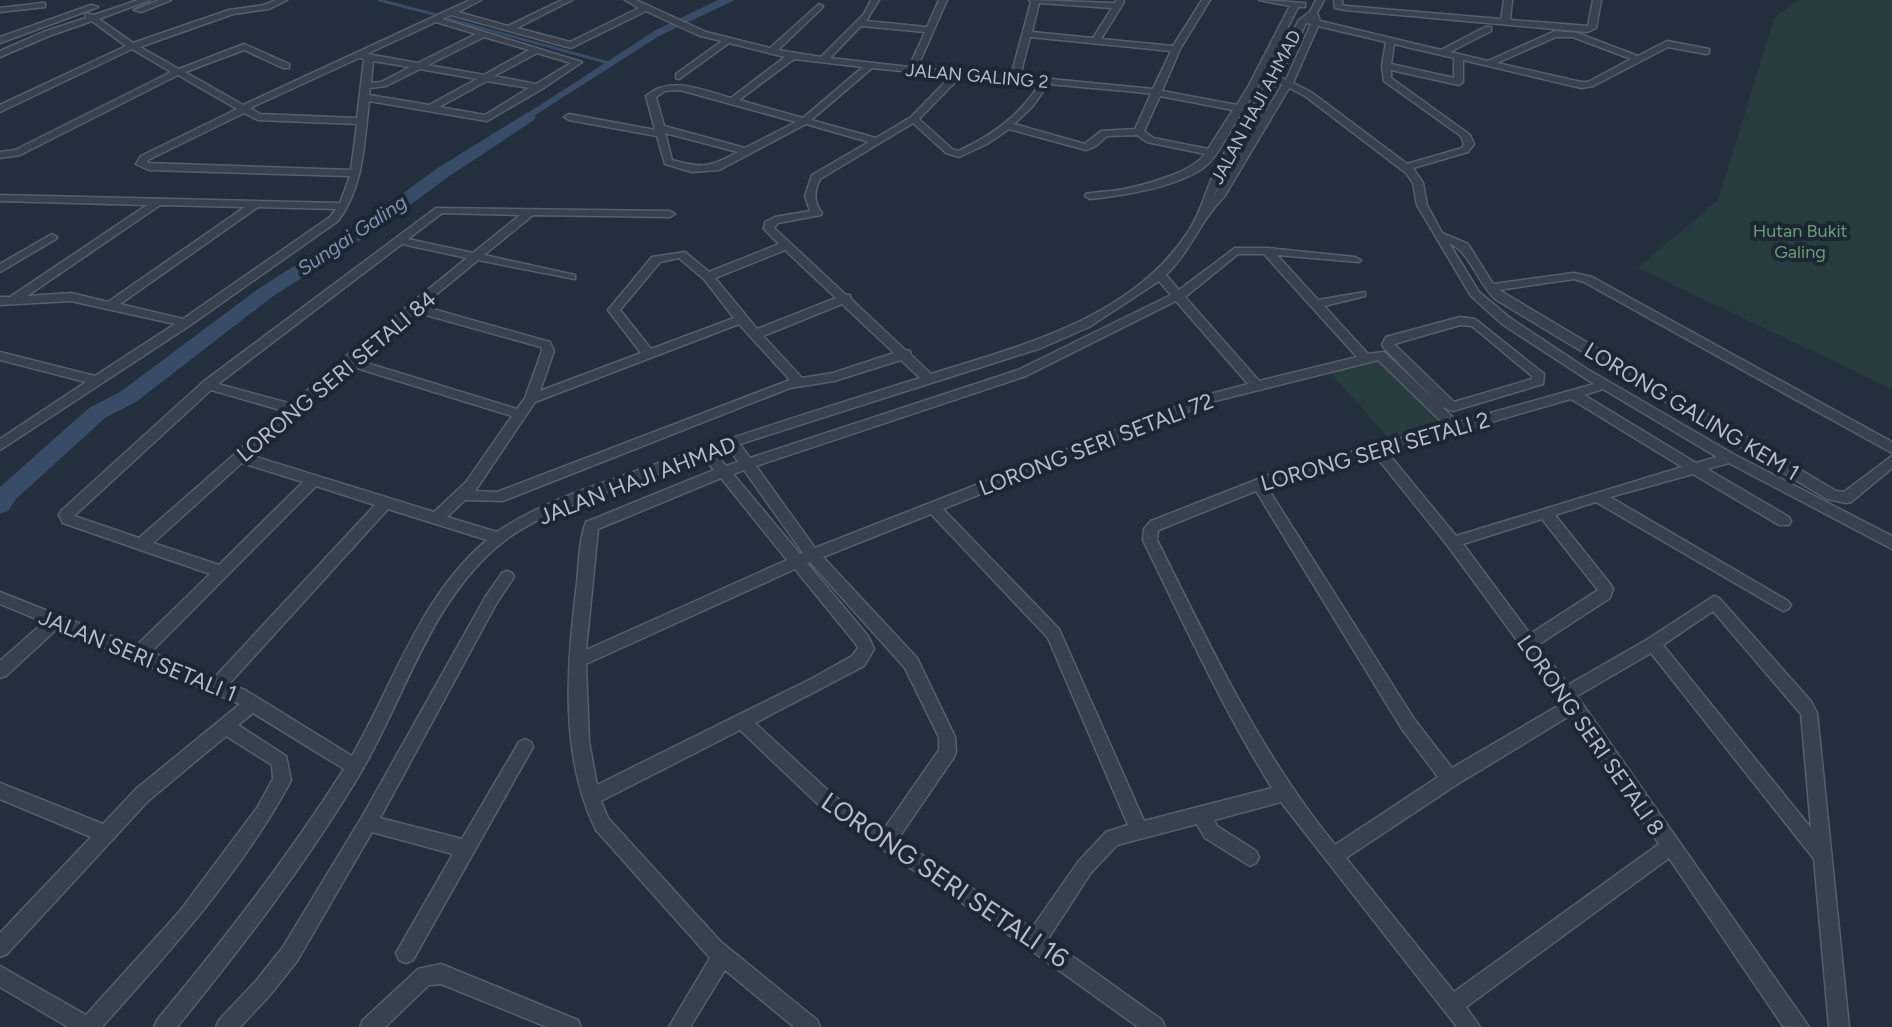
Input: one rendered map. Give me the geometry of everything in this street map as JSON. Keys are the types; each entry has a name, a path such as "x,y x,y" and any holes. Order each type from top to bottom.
{"street":[{"path":"0,52 116,0"},
{"path":"0,64 133,0"},
{"path":"94,20 146,0"},
{"path":"0,40 55,25 94,20 167,0"},
{"path":"0,109 132,46 232,12 266,7 283,0"},
{"path":"455,0 474,2"},
{"path":"508,29 568,0"},
{"name":"JALAN GALING 2","path":"629,0 726,42 792,56 1045,82 1156,87 1241,103"},
{"path":"452,13 571,45 655,0"},
{"path":"822,61 870,12 875,0"},
{"path":"912,70 943,0"},
{"path":"1015,79 1034,0 1120,3"},
{"path":"1139,132 1156,87 1206,0"},
{"path":"1263,0 1295,4 1377,29 1391,40 1586,85 1670,43 1706,51"},
{"path":"1336,0 1338,6 1345,8 1425,12 1505,23 1592,29 1597,0"},
{"path":"1505,23 1508,0"},
{"path":"356,173 149,167 141,164 144,158 242,110 366,56 474,2"},
{"path":"0,10 44,3 55,25"},
{"path":"1097,39 1120,3"},
{"path":"1090,196 1127,192 1186,173 1205,161 1295,4"},
{"path":"771,52 819,6"},
{"name":"JALAN HAJI AHMAD","path":"1208,205 1221,168 1273,80 1303,20 1316,11"},
{"name":"JALAN HAJI AHMAD","path":"164,1027 247,926 355,767 432,618 463,572 499,538 571,500 706,451 1037,345 1085,324 1160,275 1182,250 1208,205 1219,197 1236,171 1285,88 1316,11"},
{"path":"94,20 132,46 242,110 263,118 360,121"},
{"path":"364,92 429,109 490,118 578,62 437,20"},
{"path":"1377,29 1391,20 1574,35 1638,59"},
{"path":"859,23 929,30"},
{"path":"1443,52 1488,29"},
{"path":"364,92 485,33"},
{"path":"1027,34 1176,49"},
{"path":"1491,62 1549,35"},
{"path":"1391,40 1385,75 1391,83 1465,135 1469,144 1465,150 1406,167"},
{"path":"679,76 726,42"},
{"path":"0,155 17,153 177,72 244,47 286,66"},
{"path":"429,109 537,49"},
{"path":"1386,66 1459,82 1458,55"},
{"path":"366,56 539,87"},
{"path":"2,442 185,323 327,225 344,206 356,173 366,56"},
{"path":"731,102 792,56"},
{"path":"869,66 803,122 709,169 682,168 668,162 651,96 654,92 674,86 803,122 874,140"},
{"path":"930,380 906,354 769,229 769,224 775,220 817,213 811,203 811,186 816,177 914,119 958,74"},
{"path":"1273,80 1306,97 1406,167 1418,183 1422,205 1438,235 1475,294 1486,305 1604,385 1730,458 1892,543"},
{"path":"914,119 956,154 1006,125 1045,82"},
{"path":"1285,88 1306,97"},
{"path":"1241,103 1253,111 1268,114"},
{"path":"569,117 660,131 748,152"},
{"path":"1006,125 1086,147 1104,133 1139,132 1150,140 1211,152"},
{"path":"3,200 344,206"},
{"path":"6,300 156,203"},
{"path":"111,305 254,205"},
{"path":"222,572 68,519 66,515 207,385 440,210 670,214"},
{"name":"LORONG SERI SETALI 84","path":"143,543 348,361 531,211"},
{"name":"LORONG GALING KEM 1","path":"1438,235 1464,246 1490,288 1676,403 1838,497 1846,498 1892,461"},
{"path":"0,269 52,237"},
{"path":"398,240 571,277"},
{"path":"708,277 787,245"},
{"path":"810,1027 722,956 602,824 591,797 578,730 579,660 591,526 723,472 1022,373 1180,295 1235,251 1355,260"},
{"path":"1267,251 1366,359"},
{"path":"648,353 614,310 652,263 675,253 686,255 798,381"},
{"path":"1160,275 1257,387"},
{"path":"1490,288 1574,276 1588,279 1892,448"},
{"path":"1316,304 1361,294"},
{"path":"6,300 71,297 185,323"},
{"path":"754,335 846,298"},
{"path":"415,308 546,345 548,351 531,399 463,495 437,518"},
{"path":"531,399 741,319"},
{"path":"1460,321 1475,323 1540,377 1537,383 1483,398 1449,406 1388,343 1460,321"},
{"path":"463,495 498,497 798,381 834,377 906,354"},
{"name":"LORONG SERI SETALI 72","path":"579,660 806,558 1207,399 1380,355 1386,357 1455,427"},
{"path":"0,356 98,381"},
{"path":"0,370 15,359"},
{"path":"348,361 519,414"},
{"path":"207,385 294,409"},
{"name":"LORONG SERI SETALI 2","path":"1285,793 1262,758 1191,623 1150,540 1151,529 1182,512 1259,485 1604,385"},
{"path":"1573,394 1784,521"},
{"path":"1483,398 1500,414"},
{"path":"1658,415 1676,403"},
{"path":"591,797 744,723 858,661 866,649 732,443"},
{"name":"LORONG SERI SETALI 8","path":"1377,449 1453,542 1570,700 1790,1024"},
{"path":"706,451 806,558 911,663 947,737 948,752 886,841"},
{"path":"240,457 499,538"},
{"path":"1453,542 1730,458"},
{"path":"139,654 313,480"},
{"path":"1259,485 1408,724 1450,779"},
{"path":"1597,496 1783,605"},
{"path":"218,685 386,502"},
{"path":"933,507 1054,634 1138,829"},
{"path":"1528,643 1605,594 1606,589 1545,512"},
{"path":"226,1027 290,954 507,577"},
{"name":"JALAN SERI SETALI 1","path":"0,598 218,685 355,767"},
{"path":"1335,855 1714,602 1809,713 1839,1027"},
{"path":"0,671 56,621"},
{"path":"1653,644 1821,853"},
{"path":"0,947 142,795 252,704"},
{"name":"LORONG SERI SETALI 16","path":"744,723 815,792 1035,941 1155,1027"},
{"path":"0,976 88,1027 187,918 263,814 282,780 280,761 225,726"},
{"path":"406,953 525,747"},
{"path":"0,791 106,834"},
{"path":"1035,941 1100,849 1112,838 1285,793 1470,1027"},
{"path":"1201,814 1211,832 1250,857"},
{"path":"368,823 466,849"},
{"path":"1452,1005 1669,847"},
{"path":"679,1027 722,956"},
{"path":"370,1027 425,976 432,974 441,974 571,1027"}],"green space":[{"name":"Hutan Bukit Galing","path":"1798,0 1892,0 1892,389 1638,268 1718,200 1774,18"},
{"path":"1383,358 1453,424 1388,438 1330,372"}],"water":[{"path":"718,0 735,0 659,36 501,137 517,120 656,30"}],"waterway":[{"path":"379,0 437,15"},
{"path":"449,19 609,63"},
{"name":"Sungai Galing","path":"0,505 8,493 97,413 128,397 265,293 373,224 442,173 528,117"}]}
